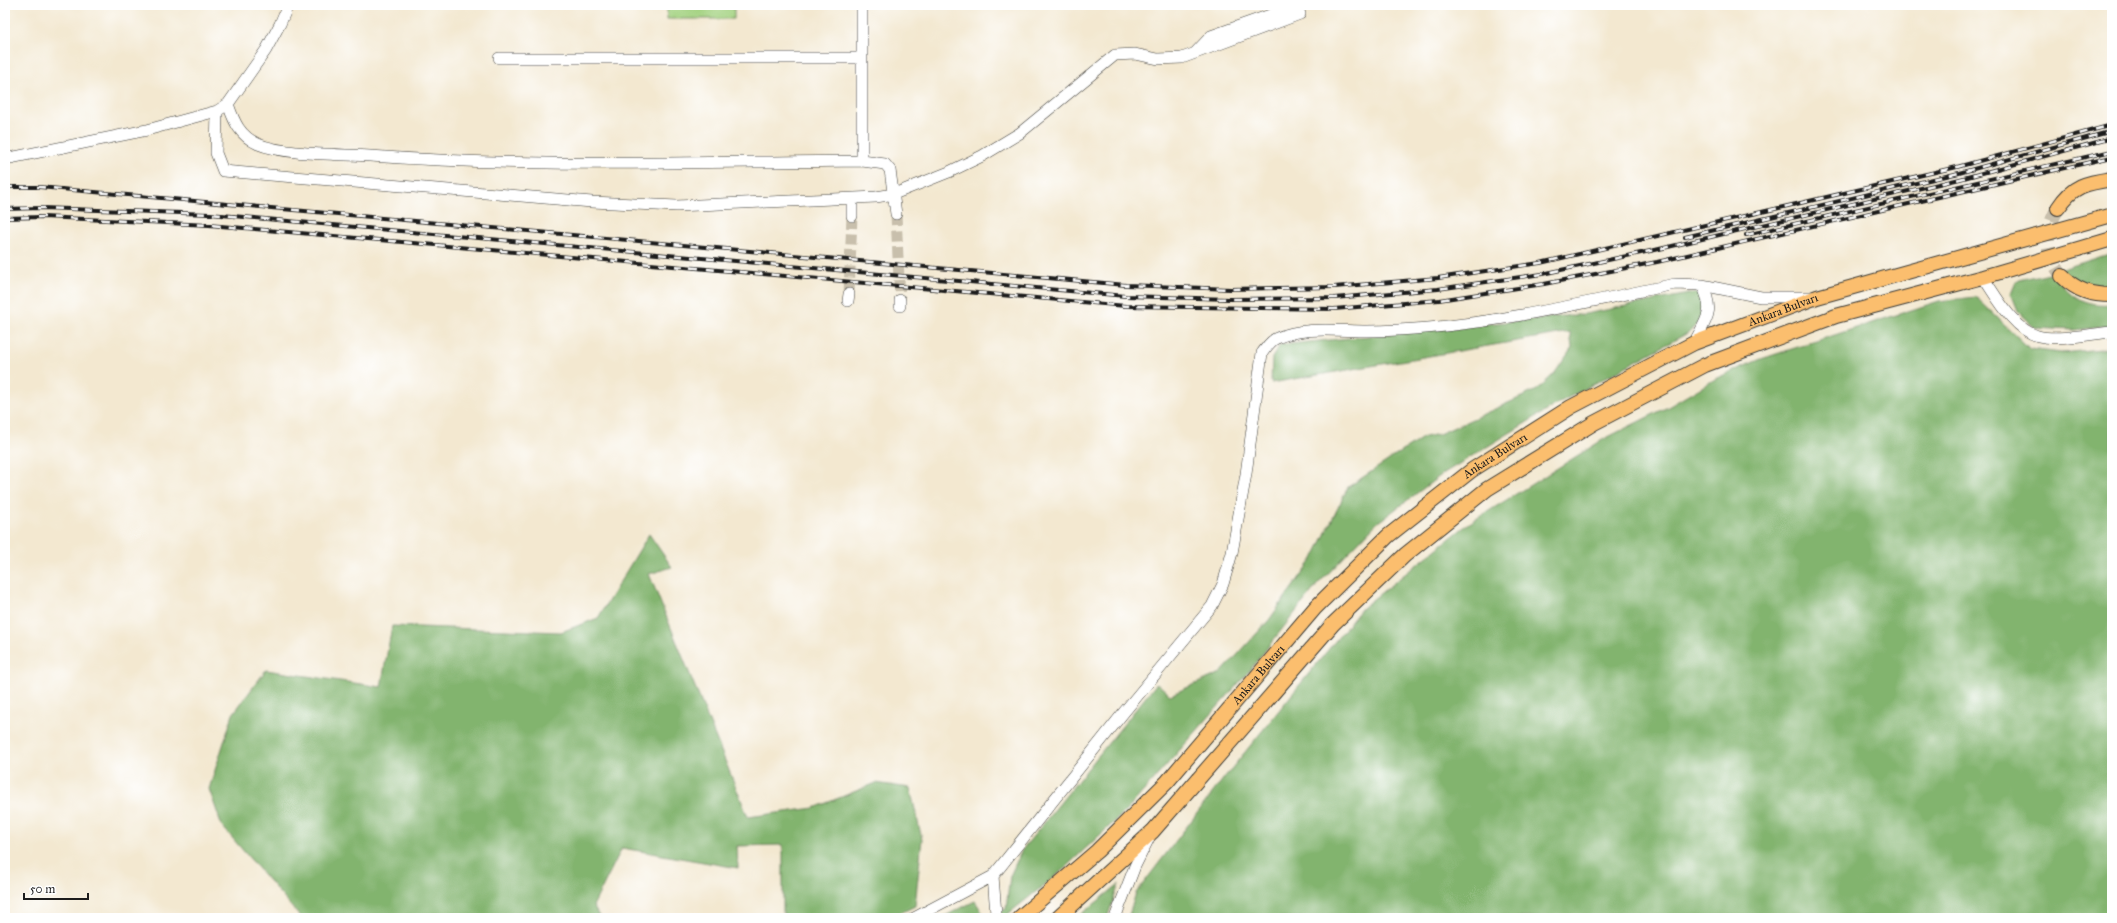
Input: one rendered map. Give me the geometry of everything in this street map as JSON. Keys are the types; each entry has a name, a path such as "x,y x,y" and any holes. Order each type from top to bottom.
{"main road":[{"path":"2058,208 2067,196 2080,186 2112,179"},
{"name":"Ankara Bulvarı","path":"1019,918 1097,851 1167,782 1315,608 1388,536 1472,470 1571,407 1694,343 1817,297 2112,215"},
{"name":"Ankara Bulvarı","path":"1058,918 1153,831 1334,624 1405,555 1487,489 1594,423 1705,365 1836,316 1983,277 2112,239"},
{"path":"2062,276 2072,286 2082,292 2112,295"}],"street":[{"path":"5,159 147,130 217,111 228,104 266,50 288,5"},
{"path":"862,5 862,161"},
{"path":"217,111 216,153 223,171 592,202 677,206 852,198 894,194 949,172 982,156 1020,133 1115,55 1134,54 1158,59 1182,58 1300,14 1296,6 1211,36 1195,53"},
{"path":"499,58 862,58"},
{"path":"228,104 234,124 245,137 272,149 422,159 577,162 862,161 885,164 890,170 896,214"},
{"path":"852,198 852,216"},
{"path":"1983,277 2008,314 2036,336 2050,338 2112,332"},
{"path":"914,918 993,876 1124,712 1212,606 1223,584 1232,553 1246,474 1262,353 1275,338 1303,332 1372,331 1449,325 1513,316 1675,284 1702,285 1761,297 1817,297"},
{"path":"1694,343 1707,319 1710,302 1702,285"},
{"path":"1115,918 1134,866 1153,831"},
{"path":"993,876 996,914"}],"green space":[{"path":"667,5 734,5 734,19 667,19"},
{"path":"2112,253 2112,288 2073,282 2060,282 2071,293 2089,303 2112,304 2112,326 2074,330 2035,328 2019,313 2011,293 2016,281 2056,271"},
{"path":"1694,293 1704,296 1705,308 1701,318 1686,334 1562,401 1444,473 1377,523 1317,585 1245,676 1127,810 1057,875 1003,918 988,918 1006,909 1010,876 1022,850 1157,683 1170,695 1221,673 1269,620 1313,559 1348,487 1424,437 1439,434 1537,390 1554,374 1572,348 1570,332 1271,383 1272,358 1280,345 1585,314"},
{"path":"1976,297 2030,349 2061,353 2112,348 2112,918 1128,918 1136,893 1224,778 1362,608 1468,524 1604,439 1668,407 1717,378 1761,359 1939,301"},
{"path":"649,534 672,567 649,574 748,817 814,808 876,783 910,788 922,839 915,906 890,918 783,918 783,845 737,846 738,868 622,848 593,906 600,918 301,918 222,826 209,789 233,714 266,670 381,687 392,626 561,632 598,618"},
{"path":"1119,884 1107,918 1077,918"},
{"path":"975,901 986,918 941,918"}],"tunnel":[{"path":"2058,208 2050,226 2048,243 2052,259 2062,276"},
{"path":"896,214 900,300"},
{"path":"849,294 852,216"}],"railway":[{"path":"5,187 39,187 1126,285 1231,289 1334,287 1438,278 1540,263 1957,167 2112,125"},
{"path":"1685,237 1959,173 2112,131"},
{"path":"5,209 42,208 210,214 1126,296 1230,299 1334,298 1438,289 1542,274 1655,250 1960,179 2112,138"},
{"path":"1746,235 2112,151"},
{"path":"5,218 43,217 209,225 1126,306 1334,309 1439,300 1544,284 1657,262 2112,157"}]}
